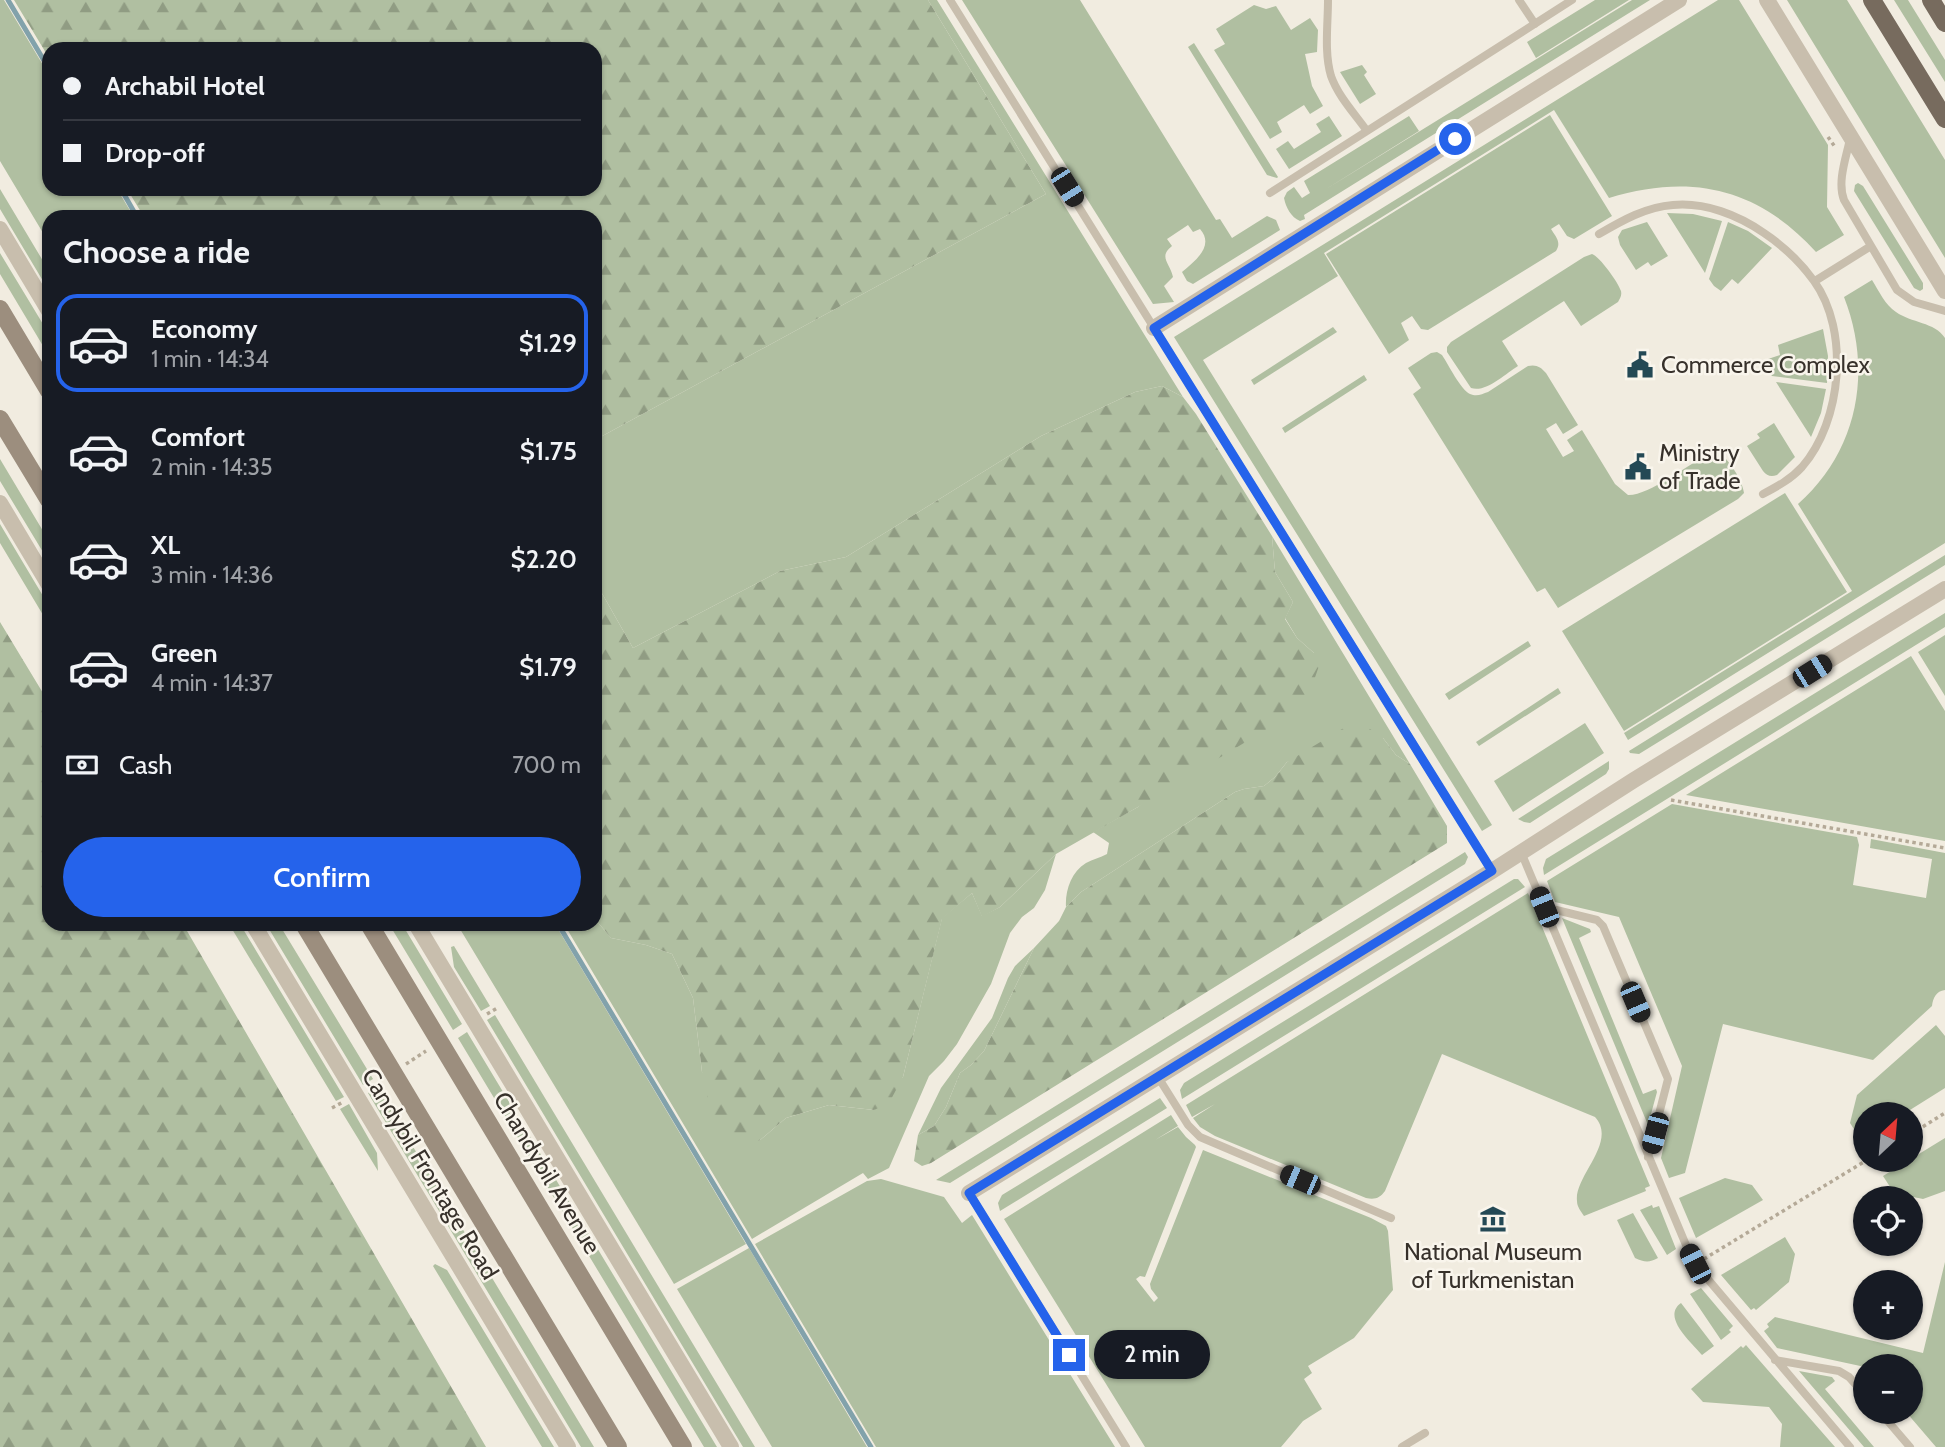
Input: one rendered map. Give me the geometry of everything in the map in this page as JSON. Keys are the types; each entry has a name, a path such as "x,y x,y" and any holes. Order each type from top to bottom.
{"main road":[{"path":"1872,0 1945,119"},
{"path":"1931,0 1945,23"},
{"path":"0,309 42,379"},
{"path":"0,419 42,488"},
{"path":"308,931 618,1447"},
{"name":"Chandybil Avenue","path":"373,931 683,1447"}],"street":[{"path":"1154,328 1679,0"},
{"path":"1766,0 1945,291"},
{"path":"0,229 42,299"},
{"path":"0,503 42,572"},
{"path":"969,1193 1945,589"},
{"name":"Candybil Frontage Road","path":"257,931 568,1447"},
{"path":"420,931 731,1447"}],"lane":[{"path":"950,0 1492,871"},
{"path":"1328,0 1328,54 1332,79 1367,131"},
{"path":"1520,0 1535,24"},
{"path":"1270,193 1573,0"},
{"path":"1850,136 1841,192 1844,200 1897,290 1914,302 1945,311"},
{"path":"1600,233 1636,214 1673,205 1715,209 1754,226 1770,237 1815,281 1832,324 1837,354 1836,376 1828,417 1813,452 1801,467 1790,479 1763,494"},
{"path":"1815,281 1871,246"},
{"path":"1521,852 1695,1264 1850,1447"},
{"path":"1544,907 1597,920 1603,926 1668,1079 1648,1157"},
{"path":"1158,1077 1188,1125 1200,1137 1391,1218"},
{"path":"969,1193 1126,1447"},
{"path":"1775,1360 1839,1371 1853,1381"},
{"path":"1890,1424 1910,1447"},
{"path":"1402,1447 1425,1433"}],"path":[{"path":"1671,800 1945,848"},
{"path":"475,1021 499,1007"},
{"path":"393,1072 440,1042"},
{"path":"332,1108 356,1094"},
{"path":"1923,1127 1945,1113"},
{"path":"1695,1264 1853,1168"}],"green space":[{"path":"0,0 4,0 42,63 42,196 121,196 130,210 42,210 42,231 0,161"},
{"path":"14,0 928,0 1046,194 602,436 602,210 140,210 131,196 602,196 602,42 42,42 42,46"},
{"path":"928,0 937,0 1183,397 1162,386 1135,392 1041,436 846,557 780,571 633,648 602,593 602,436 1046,194"},
{"path":"962,0 1080,0 1216,220 1220,219 1232,238 1267,216 1276,220 1280,230 1193,284 1187,281 1182,272 1202,253 1205,241 1200,229 1193,232 1188,225 1167,239 1172,246 1165,257 1173,277 1164,286 1174,302 1153,304"},
{"path":"1595,0 1629,0 1536,58 1527,42"},
{"path":"1632,0 1650,0 1304,215 1305,219 1300,221 1289,212 1284,198 1294,187 1302,198 1310,193 1304,181 1409,116 1419,131 1323,191"},
{"path":"1718,0 1739,0 1828,145 1827,207 1844,235 1816,252 1794,230 1747,200 1695,187 1668,187 1609,198 1554,110 1324,253 1338,276 1203,360 1492,825 1482,831 1174,337"},
{"path":"1787,0 1847,0 1945,160 1945,258"},
{"path":"1894,0 1908,0 1945,60 1945,82"},
{"path":"1254,5 1266,9 1276,6 1291,30 1310,18 1318,30 1317,52 1305,54 1312,86 1323,106 1310,114 1304,105 1277,122 1282,132 1270,139 1214,50 1225,44 1216,29"},
{"path":"1194,43 1277,178 1267,175 1188,47"},
{"path":"1362,65 1367,72 1364,75 1376,94 1360,104 1340,72"},
{"path":"1550,115 1612,216 1574,239 1567,236 1559,224 1551,229 1558,242 1556,251 1428,330 1421,329 1412,316 1401,323 1409,340 1389,354 1326,254"},
{"path":"1329,116 1342,136 1289,169 1276,149 1288,141 1294,149 1321,132 1316,124"},
{"path":"1858,183 1863,186 1923,283 1923,289 1920,291 1914,288 1854,191"},
{"path":"0,189 42,259 42,279 0,209"},
{"path":"1667,213 1693,214 1722,221 1705,273"},
{"path":"1647,222 1668,256 1651,266 1648,262 1636,270 1618,237 1622,230"},
{"path":"1728,222 1748,231 1772,248 1738,284 1732,279 1721,291 1709,279"},
{"path":"0,253 42,322 42,344 0,274"},
{"path":"1592,254 1613,276 1619,287 1621,294 1618,302 1581,326 1564,301 1502,341 1518,366 1483,388 1471,388 1447,352 1451,342"},
{"path":"1872,280 1892,309 1902,316 1935,329 1945,338 1945,543 1628,740 1624,733 1852,591 1798,504 1835,460 1847,435 1858,381 1853,325 1844,297"},
{"path":"1333,327 1337,332 1254,385 1251,380"},
{"path":"1823,329 1828,356 1827,383 1772,376 1762,361 1780,355 1778,345"},
{"path":"1437,352 1442,355 1466,392 1473,395 1488,392 1528,366 1542,369 1578,425 1563,434 1556,423 1546,429 1563,457 1574,451 1567,440 1582,430 1615,484 1628,495 1657,485 1709,453 1718,451 1734,470 1744,493 1558,608 1545,588 1537,592 1413,394 1421,388 1408,368"},
{"path":"1364,375 1367,380 1285,433 1282,428"},
{"path":"1776,382 1826,389 1821,413 1811,437"},
{"path":"1162,386 1183,397 1272,536 1275,572 1293,602 1285,619 1297,638 1314,653 1319,666 1313,683 1292,714 1056,854 1000,907 982,917 972,893 942,919 903,1077 889,1103 874,1110 829,1105 786,1118 759,1141 726,1137 711,1112 702,1072 693,998 672,954 646,945 611,938 602,927 602,593 633,648 780,571 846,557 1041,436 1135,392"},
{"path":"1774,423 1795,457 1777,475 1771,476 1763,471 1747,446 1760,438 1757,434"},
{"path":"0,459 42,529 42,550 0,481"},
{"path":"1785,493 1847,592 1624,731 1562,631"},
{"path":"0,524 42,594 42,613 0,543"},
{"path":"1272,536 1410,764 1396,755 1383,738 1287,762 1264,786 1235,792 1081,892 1066,907 1068,888 1076,871 1086,863 1107,854 1109,843 1093,832 1138,807 1314,653 1297,638 1285,618 1293,602 1275,572"},
{"path":"1945,555 1945,565 1639,754 1630,753 1629,751"},
{"path":"1945,613 1945,627 1544,875 1546,859"},
{"path":"0,622 42,691 42,931 187,931 486,1447 0,1447"},
{"path":"1945,635 1945,696 1918,652"},
{"path":"1528,641 1531,646 1449,700 1445,694"},
{"path":"1911,656 1945,711 1945,841 1686,795"},
{"path":"1558,688 1561,693 1479,746 1476,742"},
{"path":"1357,720 1383,738 1396,755 1410,764 1447,826 1447,843 931,1163 922,1166 914,1161 918,1135 934,1126 946,1107 960,1073 984,1051 1034,948 1081,892 1235,792 1264,786 1287,762"},
{"path":"1585,723 1604,753 1513,812 1494,781"},
{"path":"1609,761 1606,774 1530,823 1518,819"},
{"path":"1672,804 1857,837 1859,845 1853,885 1926,898 1932,859 1870,848 1871,839 1945,853 1945,990 1937,993 1932,1006 1873,1060 1723,1024 1685,1173 1669,1178 1661,1158 1682,1066 1619,917 1555,902 1547,881"},
{"path":"1465,852 1468,857 1465,864 950,1183 936,1180"},
{"path":"1056,854 1045,890 1034,908 1022,917 1010,933 991,984 957,1044 929,1076 889,1168 868,1179 863,1173 752,1239 568,931 602,931 602,927 611,938 646,945 672,954 693,998 702,1072 759,1141 786,1118 829,1105 874,1110 903,1077 942,918 972,893 982,916 1000,907"},
{"path":"1518,879 1525,887 1182,1099 1180,1090 1184,1083"},
{"path":"1528,893 1650,1186 1645,1188 1646,1191 1584,1216 1577,1201 1578,1191 1599,1148 1601,1127 1595,1117 1442,1054 1385,1191 1375,1199 1366,1198 1215,1136 1200,1127 1193,1118 1215,1104 1192,1117 1186,1105"},
{"path":"1562,918 1590,929 1591,932 1579,938 1643,1094 1656,1089 1657,1092 1648,1125"},
{"path":"233,931 244,931 344,1097 336,1101"},
{"path":"270,931 283,931 373,1079 363,1085"},
{"path":"393,931 406,931 462,1024 453,1030"},
{"path":"461,931 559,931 746,1244 674,1284"},
{"path":"454,946 490,1006 481,1011 454,967 451,947"},
{"path":"1034,948 984,1051 960,1073 946,1107 934,1126 918,1135 941,1088 992,1018 1015,966"},
{"path":"495,1015 755,1447 743,1447 487,1020"},
{"path":"1936,1025 1945,1036 1945,1088 1923,1102 1855,1102 1857,1095"},
{"path":"467,1032 717,1447 704,1447 458,1038"},
{"path":"377,1087 594,1447 581,1447 368,1093"},
{"path":"1160,1098 1167,1108 1000,1211 998,1203 1002,1195"},
{"path":"349,1104 377,1153 378,1171 340,1109"},
{"path":"1171,1115 1178,1126 1155,1140 1178,1127 1196,1147 1145,1277 1136,1279 1154,1302 1158,1298 1150,1284 1203,1150 1371,1218 1386,1226 1388,1231 1393,1290 1354,1338 1308,1366 1312,1373 1304,1379 1322,1409 1303,1421 1281,1447 1145,1447 1004,1219"},
{"path":"1945,1138 1945,1191 1923,1199 1923,1186 1889,1186 1883,1176 1890,1172 1923,1172 1923,1151"},
{"path":"1725,1178 1752,1185 1763,1200 1696,1238 1679,1198"},
{"path":"881,1179 944,1197 962,1223 972,1215 1115,1447 876,1447 755,1244 867,1181"},
{"path":"1652,1205 1653,1208 1659,1206 1676,1249 1667,1255 1640,1210"},
{"path":"1633,1213 1658,1258 1652,1261 1635,1258 1617,1220"},
{"path":"1785,1237 1795,1254 1789,1282 1756,1310 1751,1310 1721,1275"},
{"path":"749,1248 867,1447 772,1447 677,1289"},
{"path":"1945,1262 1945,1447 1936,1447 1916,1424 1923,1424 1923,1354 1853,1354 1853,1364 1777,1348 1764,1331 1775,1317 1853,1336 1853,1340 1870,1340 1923,1353"},
{"path":"435,1264 447,1270 554,1447 542,1447 433,1266"},
{"path":"1701,1288 1733,1326 1729,1330 1731,1332 1721,1340 1690,1294"},
{"path":"1681,1303 1714,1346 1702,1355 1676,1322 1674,1315"},
{"path":"1746,1345 1835,1447 1780,1447 1782,1424 1769,1407 1703,1402 1691,1389 1741,1346 1743,1348"},
{"path":"1799,1371 1832,1377 1835,1381 1825,1389 1874,1447 1864,1447"}],"waterway":[{"path":"8,0 42,57"},
{"path":"125,196 133,210"},
{"path":"562,931 871,1447"}],"place":[{"name":"Commerce Complex","path":"1640,365"},
{"name":"Ministry of Trade","path":"1638,467"},
{"name":"National Museum of Turkmenistan","path":"1493,1219"}],"route":[{"path":"1069,1355 969,1193 1492,871 1154,328 1455,139"}]}
